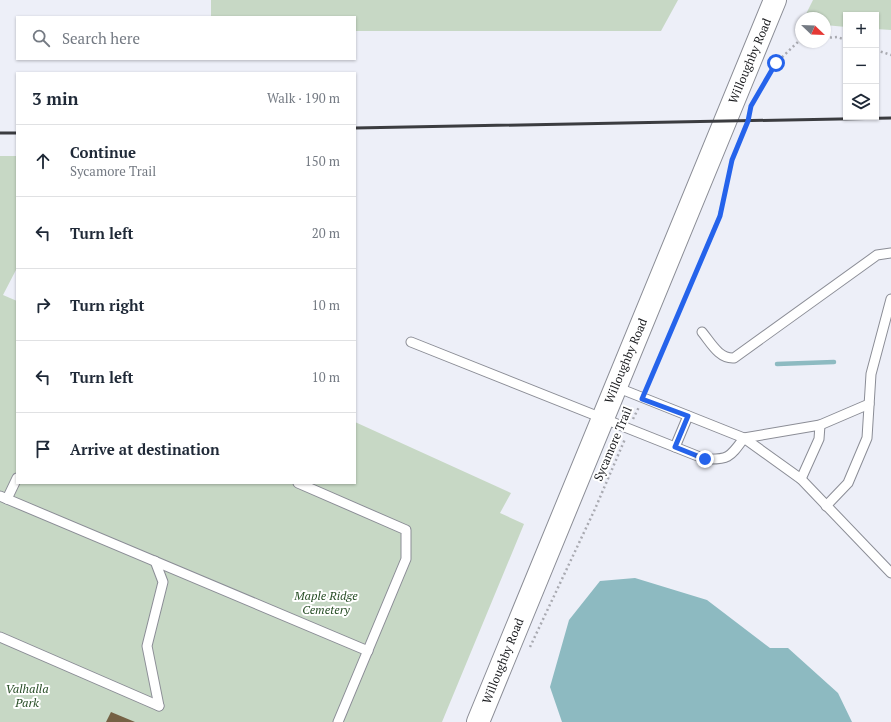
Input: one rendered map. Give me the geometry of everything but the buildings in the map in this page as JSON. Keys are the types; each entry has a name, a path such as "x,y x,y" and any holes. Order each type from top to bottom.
{"street":[{"name":"Willoughby Road","path":"478,722 775,0"}],"lane":[{"path":"702,332 726,359 734,358 877,255 891,253"},
{"path":"826,506 848,483 867,438 871,374 891,299"},
{"path":"410,342 705,459 718,460 731,456 744,438 820,425 869,404"},
{"path":"616,388 744,438 801,479 891,573"},
{"path":"675,447 688,416"},
{"path":"801,479 819,439 820,425"},
{"path":"16,480 4,498 368,651"},
{"path":"300,484 406,530 406,559 338,722"},
{"path":"0,637 159,706 147,646 163,582 155,561"}],"path":[{"path":"831,38 843,39"},
{"path":"755,100 776,63 795,45"},
{"path":"879,51 891,55"},
{"name":"Sycamore Trail","path":"530,648 595,509 720,216 732,160 749,114"}],"green space":[{"path":"211,0 678,0 661,31 356,31 356,16 211,16"},
{"path":"813,0 891,0 891,30 879,29 879,12 843,12 843,27 831,26 831,12 807,12"},
{"name":"Maple Ridge Cemetery","path":"0,156 16,156 16,270 3,295 16,301 16,484 356,484 356,422 511,493 500,513 524,524 442,722 0,722"}],"water":[{"path":"635,578 707,600 770,648 788,648 838,693 852,722 562,722 550,687 569,620 600,581"}],"waterway":[{"path":"777,364 834,362"}],"railway":[{"path":"356,128 891,118"},
{"path":"0,133 16,133"}],"route":[{"path":"705,459 675,447 688,416 642,399 720,216 732,160 748,121 751,106 776,63"}],"park label":[{"name":"Valhalla Park","path":"27,696"}]}
